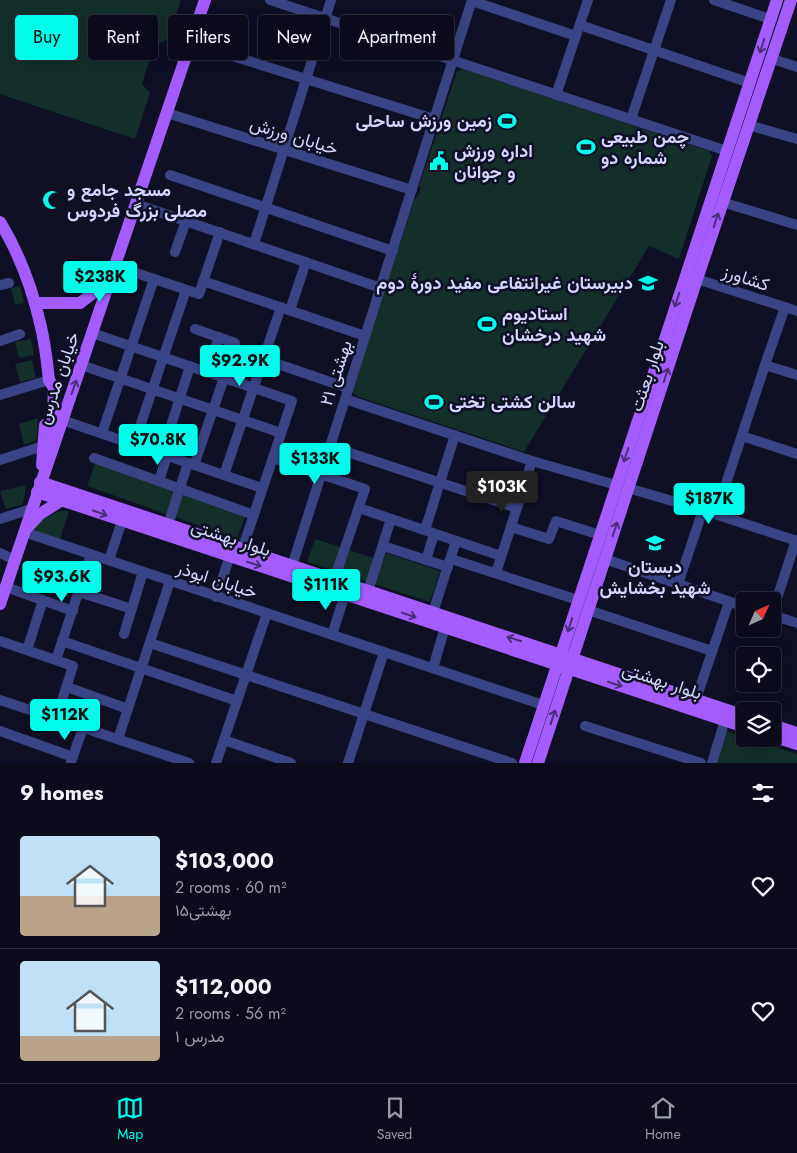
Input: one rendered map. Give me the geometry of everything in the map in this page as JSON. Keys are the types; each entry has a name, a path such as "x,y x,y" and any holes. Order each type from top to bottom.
{"main road":[{"name":"بلوار بعثت","path":"525,763 544,706 588,610 604,559 622,487 691,277 727,151 777,0"},
{"name":"خیابان مدرس","path":"200,15 204,2"},
{"name":"بلوار بعثت","path":"691,277 722,202 770,58 792,4"},
{"name":"خیابان مدرس","path":"0,604 185,60"},
{"path":"1,226 21,264 35,303 49,380 54,388 54,414 48,461"},
{"path":"80,304 103,284 115,266"},
{"path":"35,303 80,304 93,315 94,328"},
{"name":"خیابان مدرس","path":"39,487 46,412 46,388 49,380"},
{"name":"بلوار بهشتی","path":"39,487 168,525 434,612 736,724"},
{"name":"بلوار بهشتی","path":"39,487 62,500 78,500 122,520 445,627 736,713"},
{"name":"بلوار بعثت","path":"538,763 565,661 578,600 600,535 622,487"},
{"path":"24,532 40,514 62,500"},
{"path":"781,728 797,733"},
{"path":"781,739 797,744"}],"street":[{"path":"270,0 316,15"},
{"path":"326,15 331,0"},
{"path":"472,0 576,36"},
{"name":"بهشتی ۲۱","path":"292,566 472,0"},
{"path":"556,95 588,0"},
{"path":"630,119 670,0"},
{"path":"714,0 770,19"},
{"path":"330,20 727,151"},
{"path":"580,25 750,83"},
{"path":"770,58 797,67"},
{"path":"245,60 434,119"},
{"path":"254,244 312,60"},
{"name":"خیابان ورزش","path":"167,113 412,190"},
{"path":"748,124 797,139"},
{"path":"170,175 393,251"},
{"path":"722,202 797,225"},
{"path":"136,204 381,288"},
{"path":"175,252 186,221"},
{"path":"115,266 199,294 220,232"},
{"path":"224,475 263,359 306,262"},
{"name":"کشاورز","path":"691,277 797,311"},
{"path":"102,433 154,279"},
{"path":"203,281 365,336"},
{"path":"134,444 186,290"},
{"path":"716,514 785,307 797,306"},
{"path":"94,328 132,346 292,401 242,550"},
{"path":"195,329 236,343"},
{"path":"0,340 20,334"},
{"path":"207,372 219,337"},
{"path":"263,359 455,435 532,461 703,510 797,540 779,592"},
{"path":"81,365 281,433"},
{"path":"765,365 797,376"},
{"path":"159,481 164,455 190,366"},
{"path":"168,525 180,488 213,410 224,378"},
{"path":"0,395 49,380"},
{"path":"62,420 262,488"},
{"path":"426,560 440,482 455,435"},
{"path":"742,436 797,454"},
{"path":"0,460 43,446"},
{"path":"330,446 517,508"},
{"path":"94,458 254,515"},
{"path":"273,458 365,489 334,580"},
{"path":"496,573 532,461"},
{"path":"359,508 501,556"},
{"path":"0,519 31,509"},
{"path":"678,584 703,510"},
{"path":"368,591 392,519"},
{"path":"109,560 122,520"},
{"path":"511,527 549,539 556,521 600,535"},
{"name":"خیابان ابوذر","path":"24,532 544,706"},
{"path":"434,612 456,541"},
{"path":"383,546 426,560 496,573 578,600"},
{"path":"0,554 15,560"},
{"path":"56,660 91,554"},
{"path":"216,597 230,556"},
{"path":"604,559 736,604"},
{"path":"124,634 143,572"},
{"path":"118,740 170,581"},
{"path":"6,587 72,611"},
{"path":"79,592 132,609"},
{"path":"332,635 345,594"},
{"path":"27,650 43,600"},
{"path":"696,700 729,602"},
{"path":"588,610 712,651"},
{"path":"216,763 267,613"},
{"path":"781,617 797,623"},
{"path":"433,668 445,627"},
{"path":"0,641 73,666 56,719"},
{"path":"62,642 237,701"},
{"path":"150,643 512,763"},
{"path":"348,763 384,652"},
{"path":"66,687 128,709"},
{"path":"0,700 189,763"},
{"path":"712,763 725,720"},
{"path":"586,726 701,763"},
{"path":"0,731 72,760 83,728"},
{"path":"224,740 291,763"}],"green space":[{"path":"0,0 181,0 176,15 168,15 167,40 158,44 158,15 88,15 88,60 150,60 142,84 150,93 135,139 0,94"},
{"name":"استادیوم شهید درخشان","path":"463,69 709,151 712,156 679,259 649,246 524,452 356,396 351,390 415,198 418,196 421,188 419,186 457,71"},
{"path":"20,286 24,303 15,305 11,288"},
{"path":"31,339 34,355 19,358 15,342"},
{"path":"32,360 36,378 20,382 15,364"},
{"path":"38,418 37,440 24,445 19,424"},
{"path":"96,461 246,514 237,539 87,486"},
{"path":"26,485 23,504 6,509 0,491"},
{"path":"61,511 69,511 60,539 33,531 45,518"},
{"path":"315,539 383,561 386,553 440,571 430,602 307,562"},
{"path":"726,731 736,734 736,747 775,747 797,754 797,763 717,763"}],"place":[{"name":"زمین ورزش ساحلی","path":"507,121"},
{"name":"چمن طبیعی شماره دو","path":"586,147"},
{"name":"اداره ورزش و جوانان","path":"439,161"},
{"name":"مسجد جامع و مصلی بزرگ فردوس","path":"52,200"},
{"name":"دبیرستان غیرانتفاعی مفید دورهٔ دوم","path":"648,283"},
{"name":"استادیوم شهید درخشان","path":"487,324"},
{"name":"سالن کشتی تختی","path":"434,402"},
{"name":"دبستان شهید بخشایش","path":"655,543"}]}
